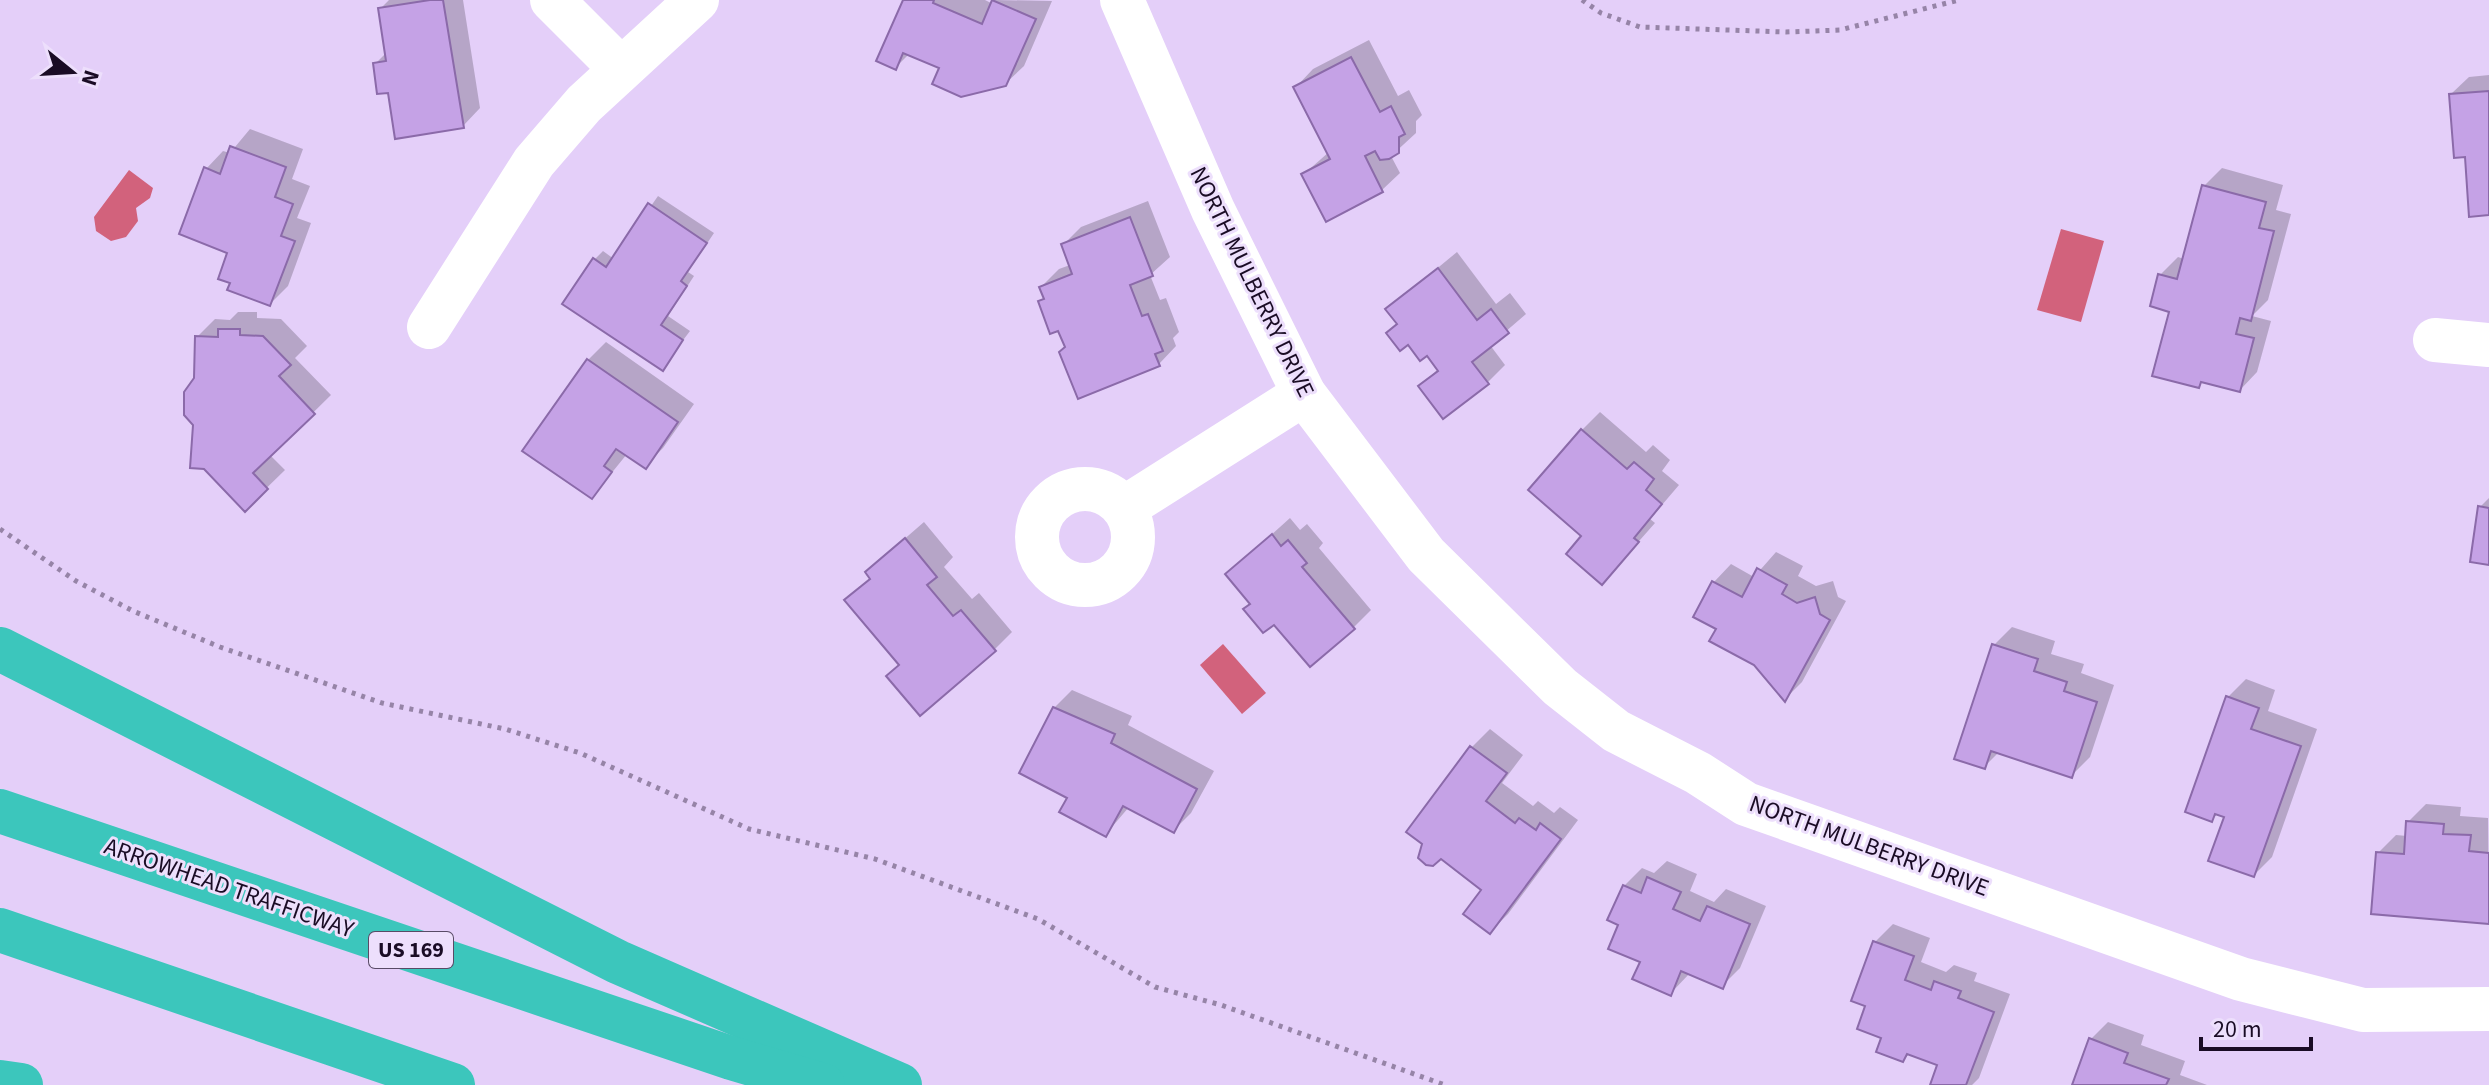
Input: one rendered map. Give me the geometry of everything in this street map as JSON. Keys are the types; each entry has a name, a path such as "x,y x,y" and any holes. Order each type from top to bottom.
{"highway":[{"path":"0,649 618,962 900,1085"},
{"name":"ARROWHEAD TRAFFICWAY","path":"0,811 731,1058 823,1085"},
{"path":"0,930 453,1085"},
{"path":"0,1082 21,1085"}],"street":[{"path":"552,0 621,69"},
{"path":"429,327 534,162 584,104 697,0"},
{"name":"NORTH MULBERRY DRIVE","path":"1122,0 1213,210 1304,394 1426,555 1560,687 1616,731 1698,773 1746,804 2241,979 2363,1010 2489,1009"},
{"path":"2435,340 2489,345"},
{"path":"1124,508 1304,394"}],"path":[{"path":"1582,0 1601,13 1640,27 1786,32 1840,30 1959,0"},
{"path":"0,529 76,581 122,605 220,647 382,703 505,729 580,753 749,829 875,859 1038,919 1155,987 1221,1005 1445,1085"}],"shaded area":[{"path":"129,170 153,188 150,198 136,208 138,221 126,237 111,241 96,231 94,217"},
{"path":"2061,229 2104,241 2081,322 2037,310"},
{"path":"1223,644 1266,693 1242,714 1200,665"}],"building":[{"path":"443,0 464,128 395,139 388,93 377,94 373,63 386,61 378,8"},
{"path":"903,0 934,0 933,3 982,24 992,0 1036,19 1006,86 961,97 932,84 939,68 903,53 896,70 876,61"},
{"path":"1351,57 1380,112 1391,106 1405,134 1399,137 1399,153 1389,159 1380,160 1375,151 1365,156 1383,192 1326,222 1301,174 1330,159 1293,87"},
{"path":"2489,91 2489,215 2469,217 2465,157 2454,158 2449,94"},
{"path":"230,146 286,167 275,197 293,204 281,236 295,241 270,306 227,290 230,283 218,279 227,253 179,234 204,167 220,174"},
{"path":"2202,185 2266,202 2259,228 2274,231 2251,321 2240,318 2236,334 2254,338 2240,392 2201,382 2199,388 2152,376 2169,312 2150,306 2158,274 2177,279"},
{"path":"648,203 707,243 681,281 687,286 661,325 683,340 663,371 562,304 593,258 606,267"},
{"path":"1130,217 1153,276 1130,285 1142,316 1148,314 1163,351 1155,354 1160,366 1078,399 1059,352 1065,347 1058,331 1050,334 1038,301 1044,299 1039,287 1072,274 1061,244"},
{"path":"1438,268 1477,320 1491,309 1509,333 1472,362 1489,384 1443,419 1418,386 1438,371 1427,356 1420,361 1408,345 1400,351 1386,333 1397,324 1385,309"},
{"path":"218,329 240,329 240,335 263,336 291,365 279,376 315,414 253,473 268,489 245,512 204,469 190,468 193,425 184,415 184,392 194,378 195,336 218,337"},
{"path":"587,359 678,422 646,469 616,449 604,466 612,472 592,499 522,451"},
{"path":"1581,429 1627,469 1634,462 1654,479 1646,490 1662,504 1634,538 1639,542 1602,585 1566,554 1581,536 1528,490"},
{"path":"2478,506 2489,508 2489,565 2470,562"},
{"path":"1272,534 1281,546 1288,540 1307,563 1302,567 1355,629 1310,667 1274,625 1263,633 1243,609 1250,604 1225,574"},
{"path":"905,538 937,577 927,585 953,616 961,610 996,651 920,716 886,676 899,665 844,600 870,579 865,572"},
{"path":"1757,568 1787,585 1782,594 1797,603 1815,597 1820,614 1830,620 1785,702 1754,665 1709,641 1716,629 1693,617 1712,581 1742,597"},
{"path":"1992,644 2038,659 2034,671 2067,682 2064,691 2097,702 2072,778 1991,751 1985,769 1954,759"},
{"path":"2226,696 2259,708 2251,729 2301,746 2254,877 2208,861 2224,817 2215,814 2212,822 2185,812"},
{"path":"1053,707 1115,734 1111,743 1197,789 1174,833 1123,806 1106,837 1059,812 1067,798 1019,773"},
{"path":"1470,746 1507,773 1486,801 1515,823 1519,818 1536,830 1540,823 1561,839 1490,934 1463,914 1481,890 1441,859 1433,866 1426,865 1418,858 1422,844 1406,832"},
{"path":"2406,821 2444,824 2443,834 2471,835 2469,851 2489,853 2489,924 2371,914 2376,852 2404,854"},
{"path":"1647,877 1681,892 1673,909 1700,921 1707,906 1750,924 1723,989 1681,971 1671,996 1632,979 1640,962 1608,949 1618,925 1607,920 1623,885 1641,893"},
{"path":"1873,941 1914,956 1905,980 1931,990 1934,981 1961,991 1958,998 1994,1012 1966,1085 1930,1085 1937,1065 1907,1054 1903,1062 1876,1052 1881,1038 1857,1029 1865,1006 1851,1001"},
{"path":"2089,1038 2128,1053 2124,1063 2169,1079 2166,1085 2072,1085"}]}
